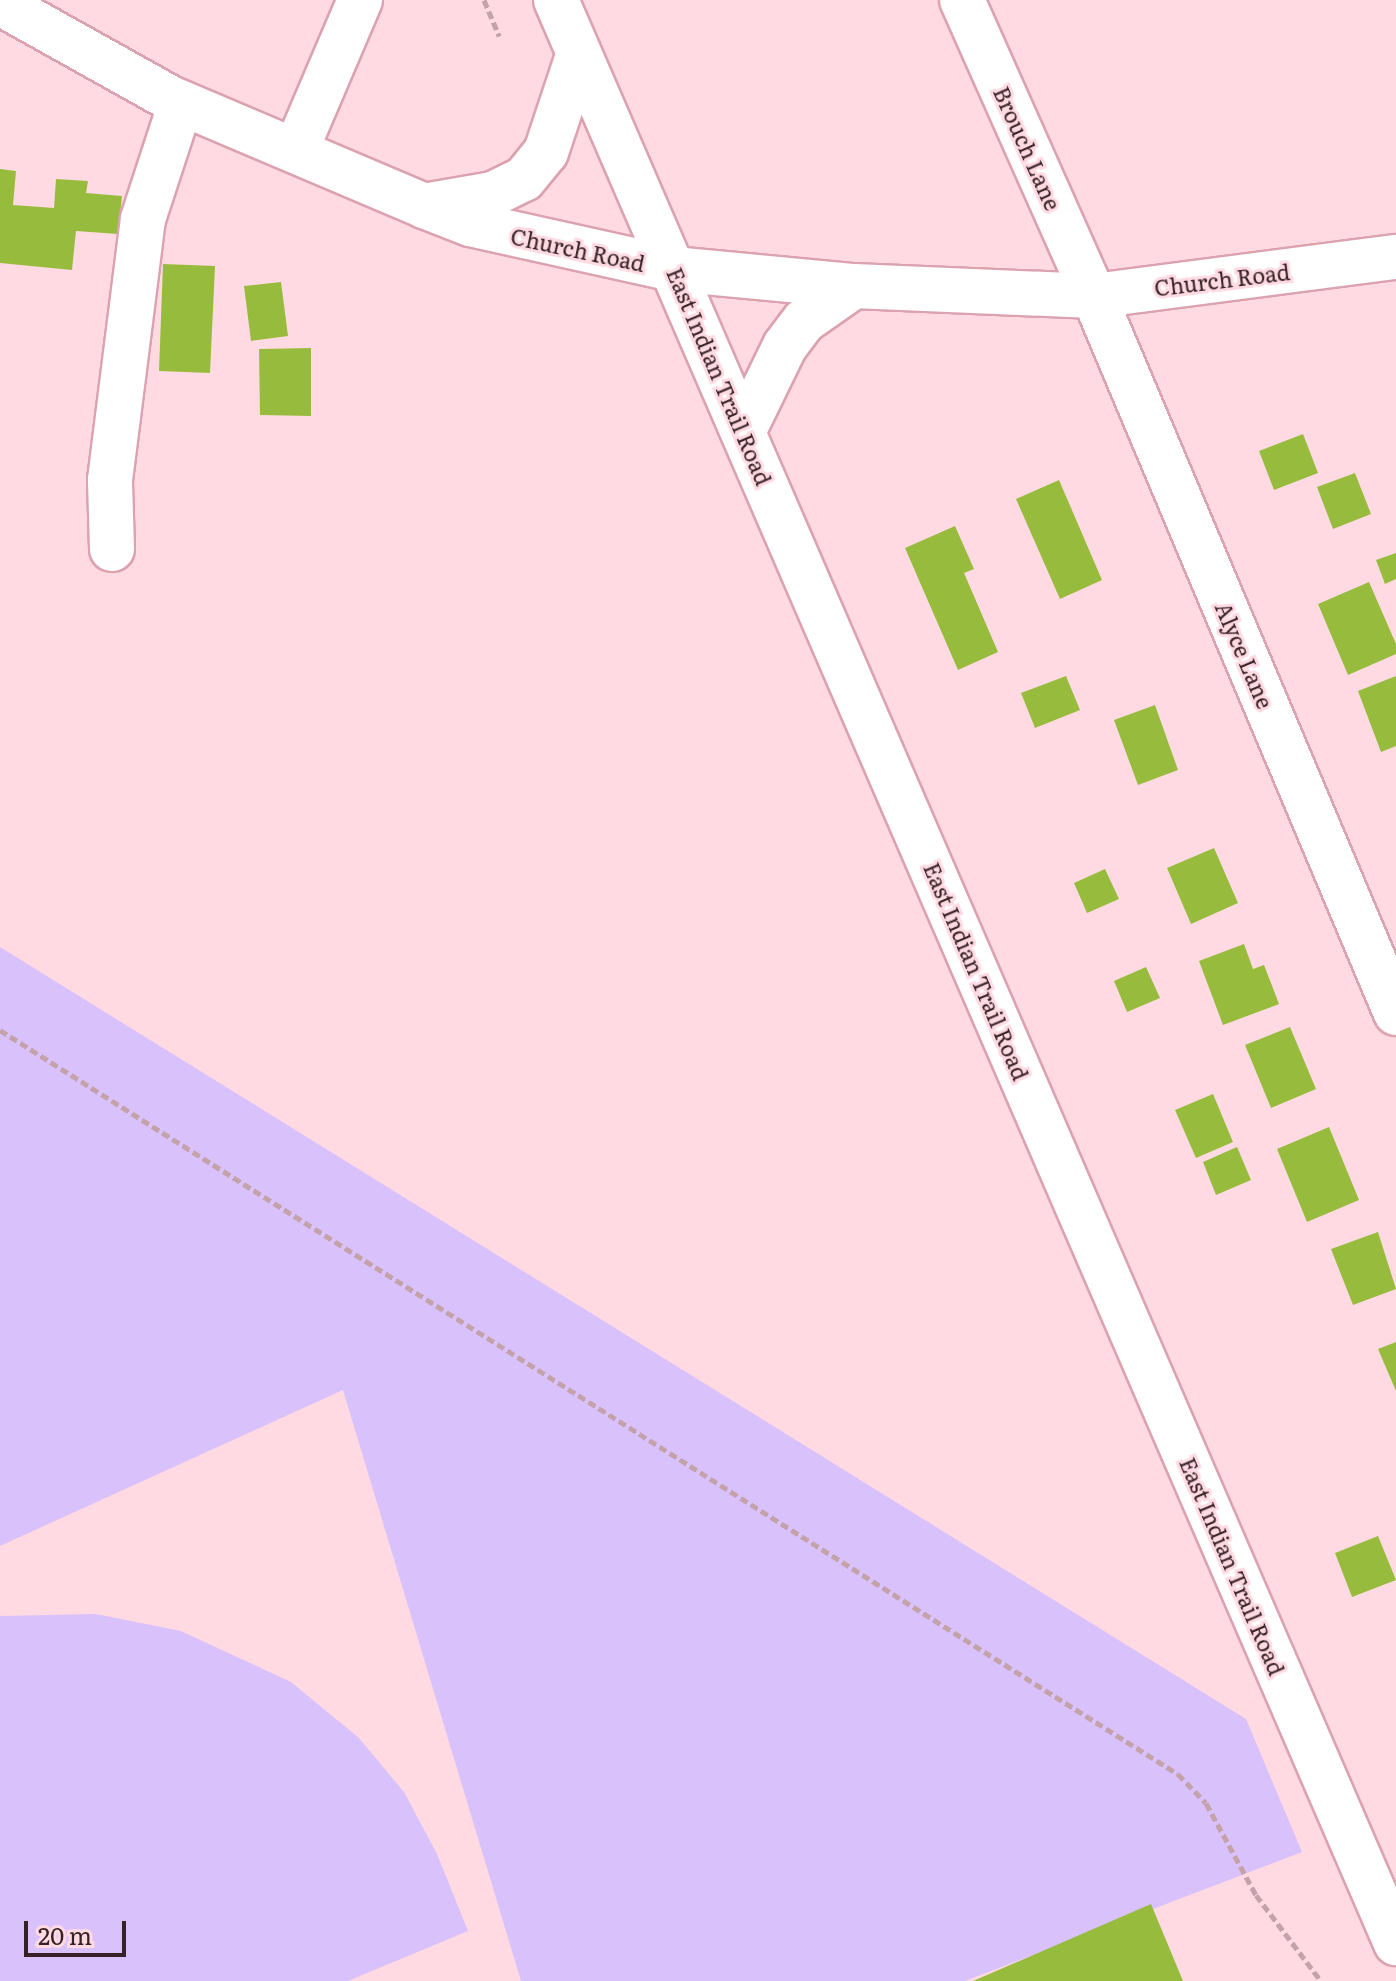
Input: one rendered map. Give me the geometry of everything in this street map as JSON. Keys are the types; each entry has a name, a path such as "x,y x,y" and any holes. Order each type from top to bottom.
{"street":[{"path":"296,150 360,0"},
{"name":"East Indian Trail Road","path":"556,0 1396,1943"},
{"name":"Brouch Lane","path":"962,0 1094,296"},
{"name":"Church Road","path":"0,3 181,103 424,206 499,232 673,269 854,286 1094,296 1396,257"},
{"path":"424,206 493,194 524,179 546,152 579,53"},
{"path":"112,549 110,480 143,219 181,103"},
{"path":"743,432 785,346 804,321 854,286"},
{"name":"Alyce Lane","path":"1094,296 1396,1013"}],"path":[{"path":"484,0 499,36"},
{"path":"0,1030 1178,1774 1206,1803 1256,1895 1321,1981"}],"shaded area":[{"path":"0,947 1246,1719 1302,1852 965,1981 521,1981 343,1390 0,1546"},
{"path":"96,1614 181,1631 291,1682 359,1738 404,1792 437,1854 468,1931 348,1981 0,1981 0,1616"}],"building":[{"path":"0,169 16,171 13,205 54,208 56,179 88,181 86,193 122,196 118,234 76,231 72,270 0,263"},
{"path":"163,264 215,266 210,373 159,371"},
{"path":"281,282 288,336 251,341 244,286"},
{"path":"311,348 311,416 260,415 259,349"},
{"path":"1303,434 1318,473 1274,490 1259,451"},
{"path":"1355,473 1371,514 1333,529 1317,487"},
{"path":"1059,480 1102,580 1060,599 1016,499"},
{"path":"955,526 974,569 964,573 998,652 958,670 905,548"},
{"path":"1396,553 1396,579 1385,584 1376,560"},
{"path":"1369,582 1396,644 1396,654 1348,675 1318,604"},
{"path":"1066,676 1080,710 1035,728 1021,693"},
{"path":"1396,676 1396,746 1381,752 1358,691"},
{"path":"1155,705 1178,770 1138,785 1114,720"},
{"path":"1214,848 1238,903 1191,924 1167,868"},
{"path":"1105,869 1119,899 1087,913 1074,883"},
{"path":"1244,944 1253,969 1264,965 1279,1004 1223,1025 1199,961"},
{"path":"1146,967 1160,998 1127,1012 1114,981"},
{"path":"1290,1027 1316,1089 1271,1108 1245,1045"},
{"path":"1213,1094 1233,1142 1196,1158 1175,1110"},
{"path":"1329,1127 1359,1200 1307,1222 1277,1149"},
{"path":"1237,1147 1251,1180 1216,1195 1203,1162"},
{"path":"1378,1232 1396,1289 1353,1305 1331,1249"},
{"path":"1396,1342 1396,1391 1378,1349"},
{"path":"1378,1536 1396,1580 1352,1597 1335,1553"},
{"path":"1151,1904 1183,1981 973,1981"}]}
